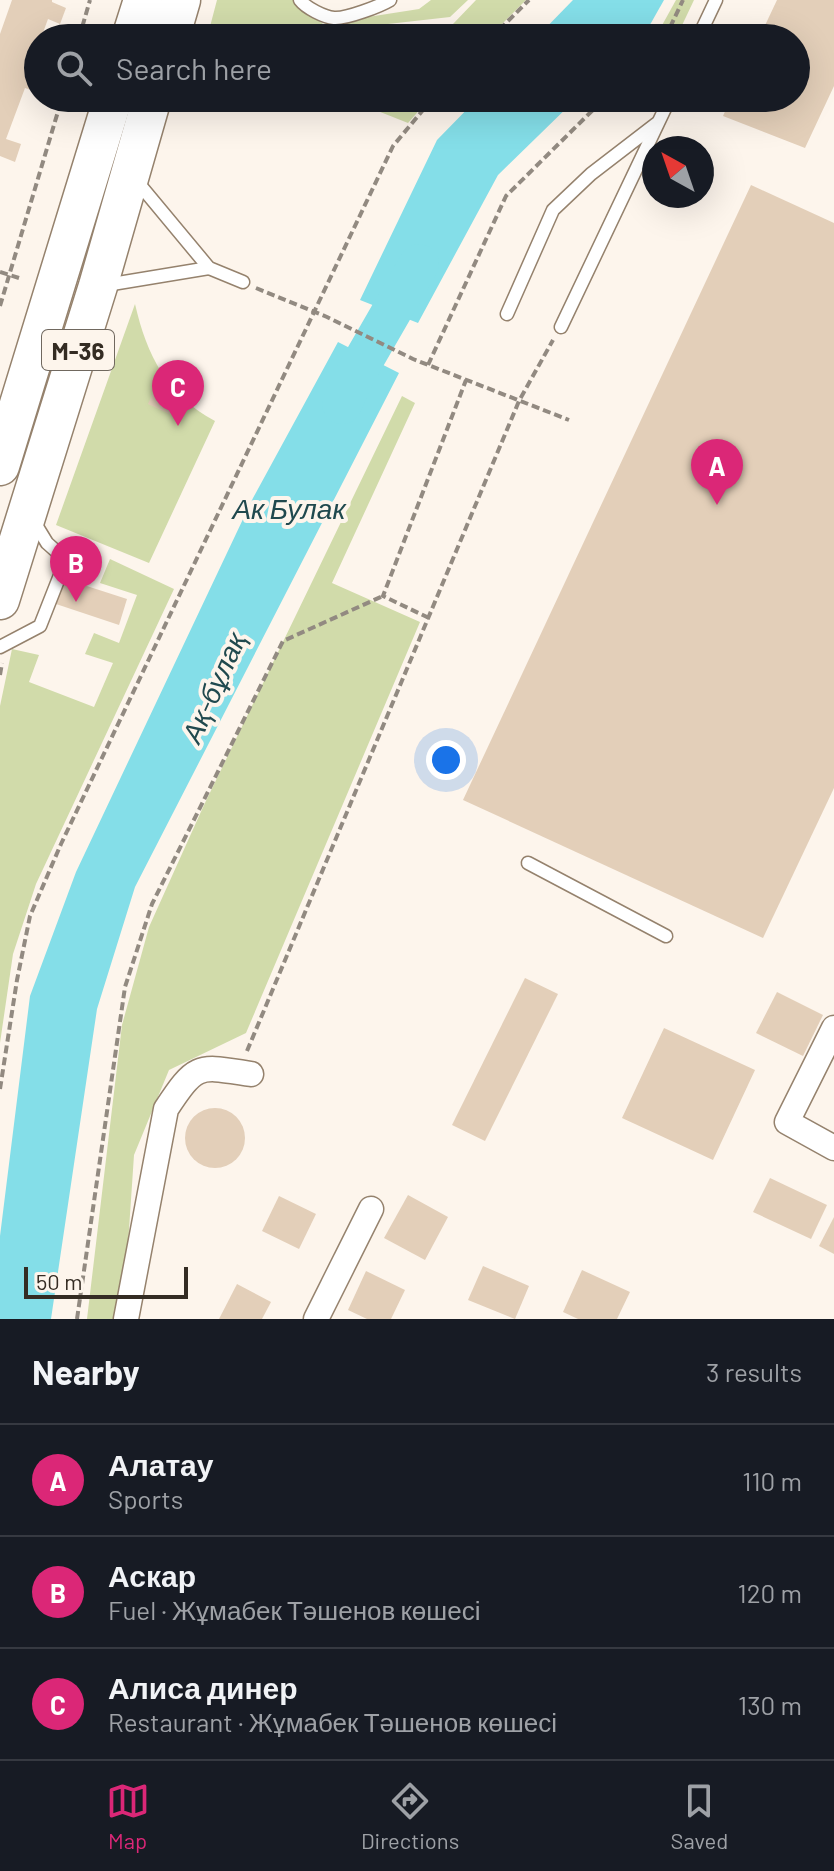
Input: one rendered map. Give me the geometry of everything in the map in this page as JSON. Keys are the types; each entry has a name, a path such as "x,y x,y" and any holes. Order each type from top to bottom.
{"main road":[{"path":"135,24 143,0"},
{"path":"174,24 181,0"},
{"name":"M-36","path":"0,466 109,112"},
{"name":"M-36","path":"0,600 98,286 148,112"}],"street":[{"path":"834,1028 787,1122 834,1148"},
{"path":"126,1319 166,1109 194,1072 212,1068 245,1073"},
{"path":"316,1319 371,1209"}],"lane":[{"path":"300,0 305,6 334,18 390,0"},
{"path":"705,24 716,0"},
{"path":"561,327 663,112"},
{"path":"507,314 553,210 591,174 658,122"},
{"path":"131,174 209,268 243,282"},
{"path":"98,286 209,268"},
{"path":"0,647 40,626 66,560 47,543 28,512"},
{"path":"528,863 666,936"}],"path":[{"path":"83,24 90,0"},
{"path":"505,24 529,0"},
{"path":"672,24 683,0"},
{"path":"0,306 58,112"},
{"path":"0,1089 30,916 393,146 421,112"},
{"path":"428,365 506,196 591,112"},
{"path":"0,272 19,278"},
{"path":"243,282 327,317 413,359 569,420"},
{"path":"245,1073 519,401 561,327"},
{"path":"77,1319 125,987 152,904 283,641 383,596 466,380"},
{"path":"383,596 429,618"}],"green space":[{"path":"217,0 300,0 323,24 211,24"},
{"path":"431,0 468,0 450,17 388,24 323,24 419,9"},
{"path":"476,0 526,0 502,24 453,24"},
{"path":"676,0 694,0 683,24 663,24"},
{"path":"380,112 418,112 408,123"},
{"path":"135,304 146,341 162,372 184,399 215,421 149,563 56,525"},
{"path":"402,396 415,403 332,583 420,622 246,1033 169,1070 134,1155 123,1319 87,1319 122,1025 149,927 204,805"},
{"path":"110,559 174,589 36,884 13,954 0,1043 0,706 12,649 39,655 29,682 94,707 113,663 85,654 94,633 119,643 137,595 100,583"}],"water":[{"path":"573,0 664,0 650,24 550,24"},
{"path":"464,112 563,112 498,175 418,323 360,300 437,140"},
{"name":"Ак Булак","path":"338,342 399,373 135,887 97,1009 51,1319 0,1319 0,1236 30,996 76,872 253,498"}],"building":[{"path":"12,0 52,0 66,8 60,24 48,19 46,24 24,24 24,91 6,139 21,144 15,162 0,156 0,34"},
{"path":"777,0 834,0 834,86 805,148 723,116 725,112 810,112 810,24 766,24"},
{"path":"751,185 834,223 834,788 763,938 463,800"},
{"path":"159,379 192,395 180,419 148,404"},
{"path":"62,578 127,599 119,625 53,603"},
{"path":"525,978 558,994 485,1141 452,1125"},
{"path":"777,992 823,1015 803,1056 756,1033"},
{"path":"664,1028 755,1070 713,1160 622,1118"},
{"path":"215,1108 227,1110 236,1117 243,1126 243,1150 236,1159 227,1166 215,1168 203,1166 194,1159 187,1150 185,1138 187,1126 194,1117 203,1110"},
{"path":"770,1178 827,1205 811,1239 753,1212"},
{"path":"408,1195 448,1217 425,1260 384,1238"},
{"path":"279,1196 316,1214 299,1249 262,1231"},
{"path":"834,1217 834,1254 819,1246"},
{"path":"483,1266 529,1286 515,1319 468,1300"},
{"path":"582,1270 630,1292 617,1319 578,1319 563,1312"},
{"path":"366,1271 405,1290 391,1319 367,1319 348,1310"},
{"path":"237,1284 271,1302 262,1319 219,1319"}],"waterway":[{"name":"Ақ-бұлақ","path":"342,404 355,375 419,264"}],"place":[{"name":"Алиса динер","path":"178,426"},
{"name":"Алатау","path":"717,505"},
{"name":"Аскар","path":"76,602"}]}
